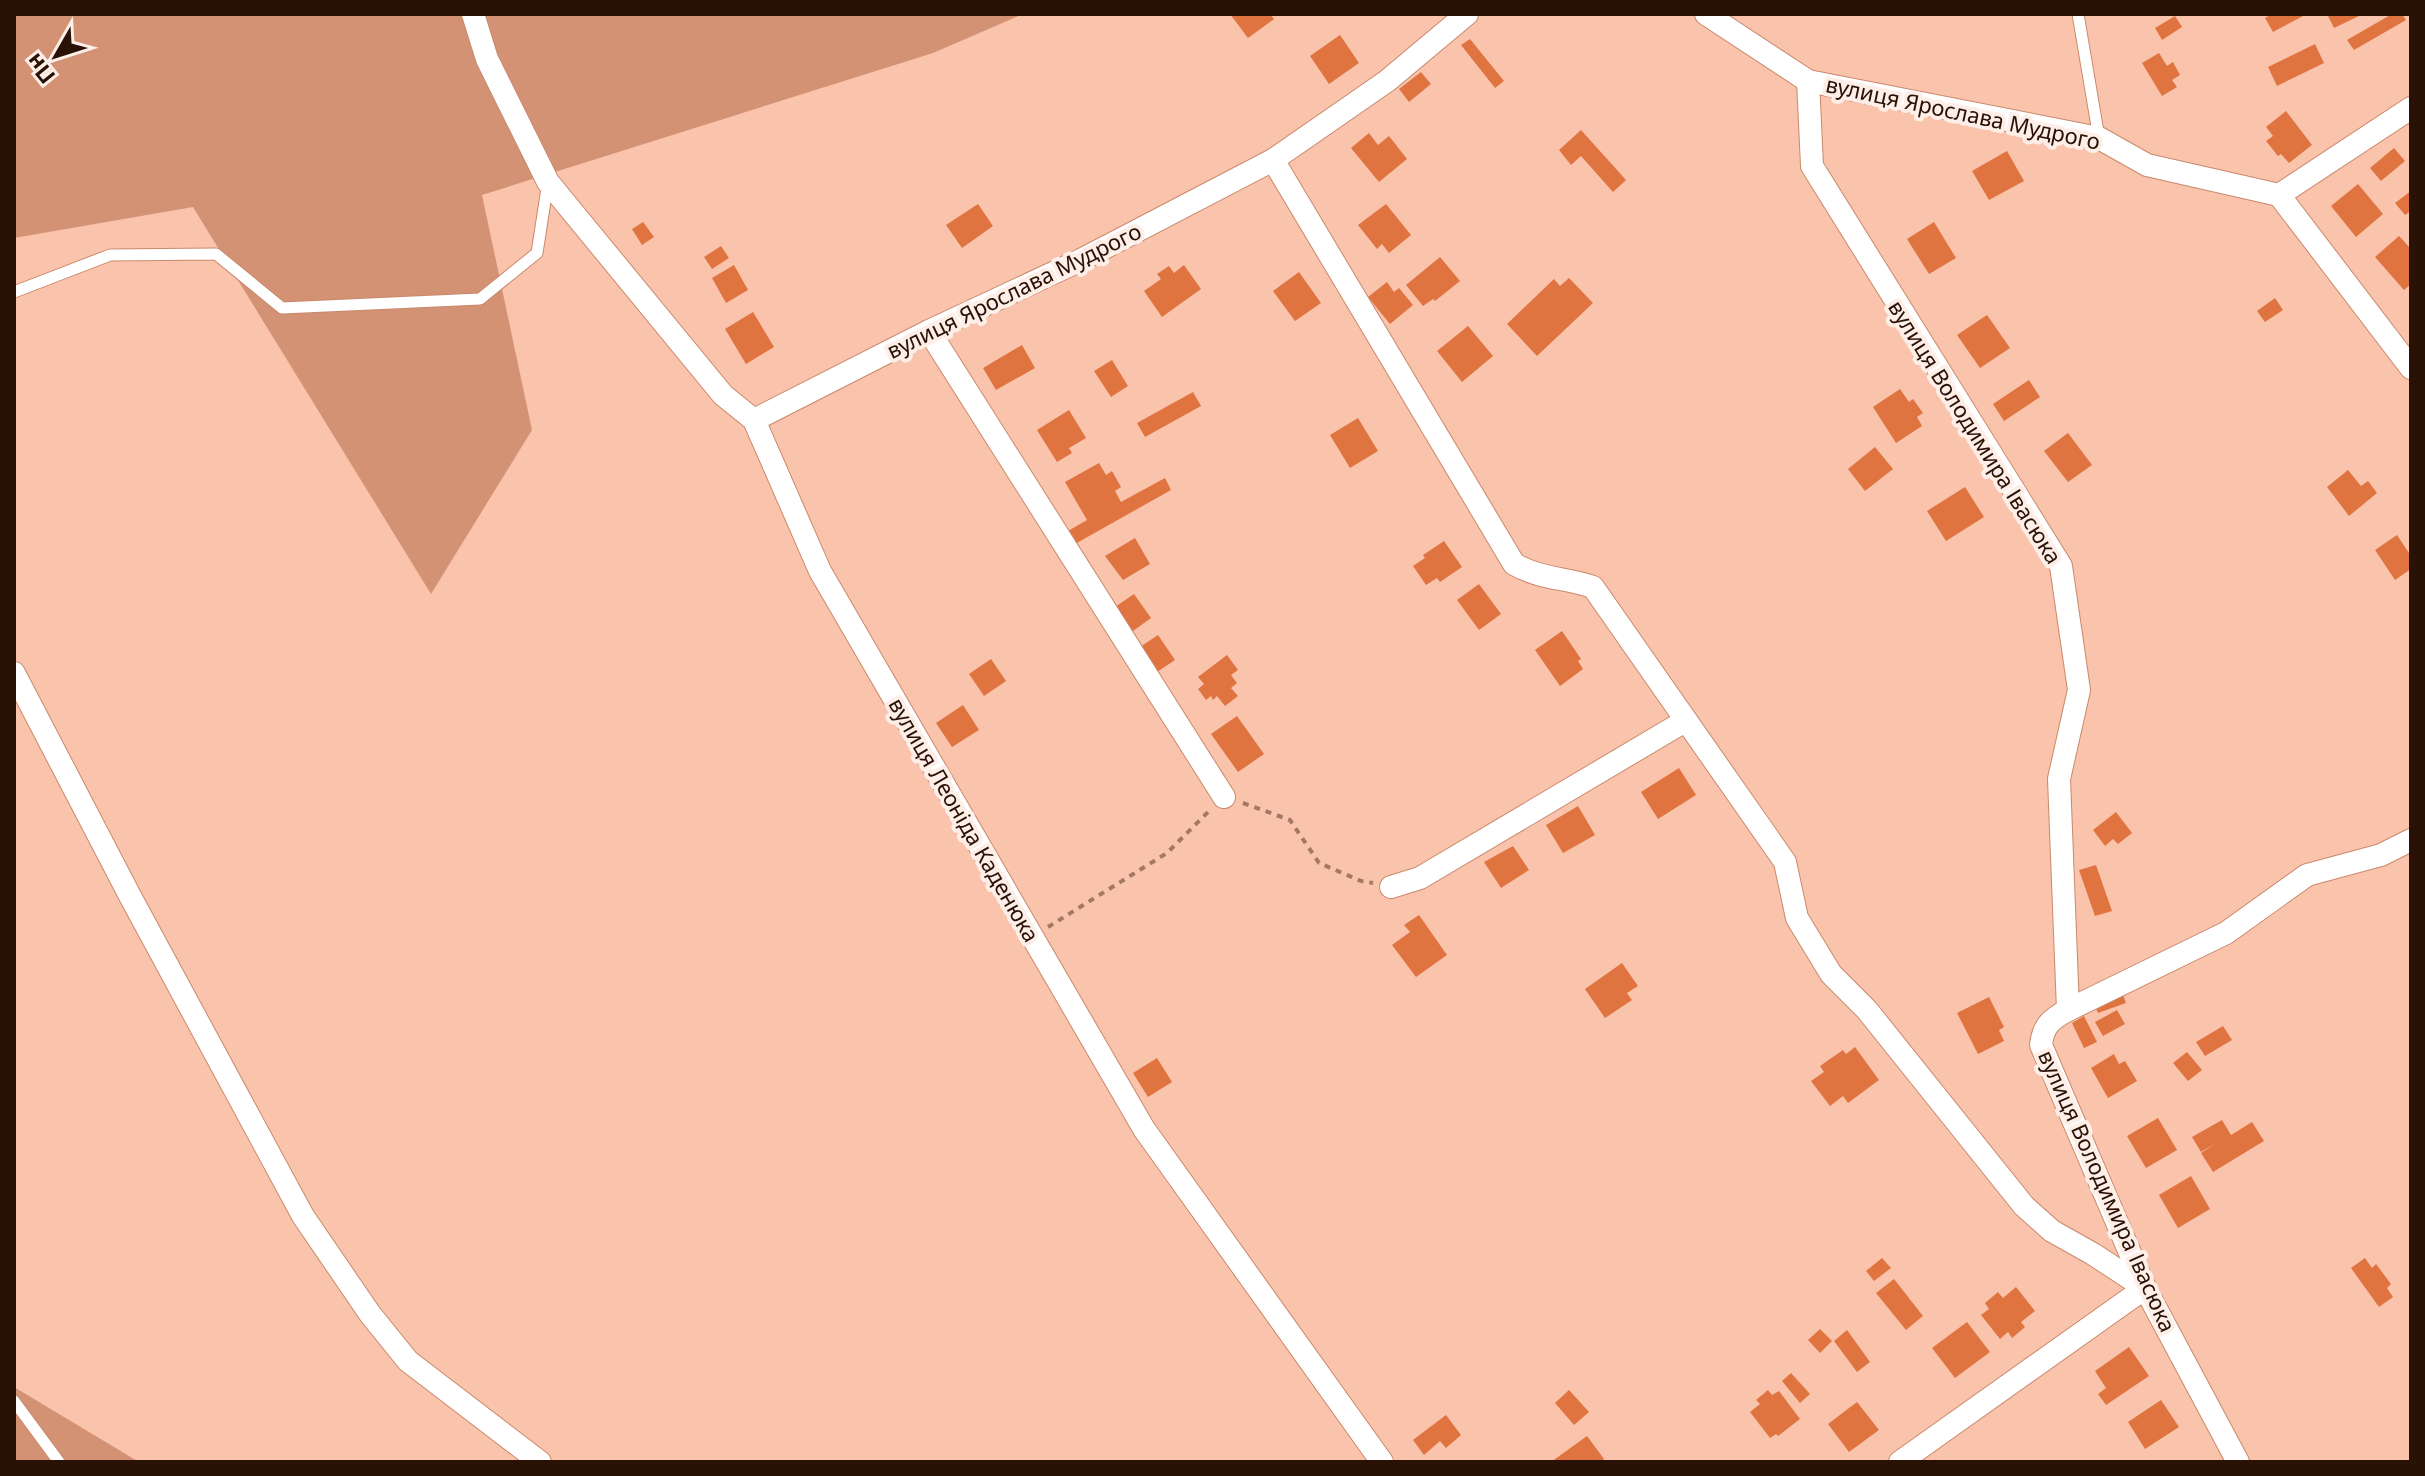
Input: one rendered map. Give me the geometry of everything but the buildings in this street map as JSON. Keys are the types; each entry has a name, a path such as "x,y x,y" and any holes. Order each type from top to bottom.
{"street":[{"name":"вулиця Леоніда Каденюка","path":"473,14 487,59 548,182 723,395 754,420 820,571 1144,1129 1382,1462"},
{"name":"вулиця Ярослава Мудрого","path":"754,420 929,331 1081,260 1273,160 1387,81 1467,14"},
{"name":"вулиця Ярослава Мудрого","path":"1706,14 1808,81 2099,138 2147,165 2279,195"},
{"name":"вулиця Володимира Івасюка","path":"1808,81 1812,166 2061,566 2079,690 2059,779 2068,1010 2052,1018 2043,1030 2041,1045 2145,1288 2238,1462"},
{"path":"2411,108 2279,195 2411,368"},
{"path":"1273,160 1514,564 1534,575 1593,587 1785,862 1797,918 1831,974 1867,1010 2024,1206 2052,1231 2145,1288 1900,1462"},
{"path":"929,331 1224,797"},
{"path":"14,673 19,699 303,1216 335,1266 408,1361 540,1462"},
{"path":"1391,887 1420,878 1685,721"},
{"path":"2068,1010 2226,933 2307,875 2381,855 2411,840"}],"lane":[{"path":"2078,14 2099,138"},
{"path":"14,292 110,255 216,254 282,308 480,299 537,253 548,182"},
{"path":"14,1401 59,1462"}],"path":[{"path":"1032,937 1167,853 1224,797 1290,820 1319,863 1361,881 1391,887"}],"shaded area":[{"path":"14,14 1023,14 933,53 482,195 532,430 431,594 193,207 14,238"},
{"path":"14,1387 139,1462 14,1462"}]}
